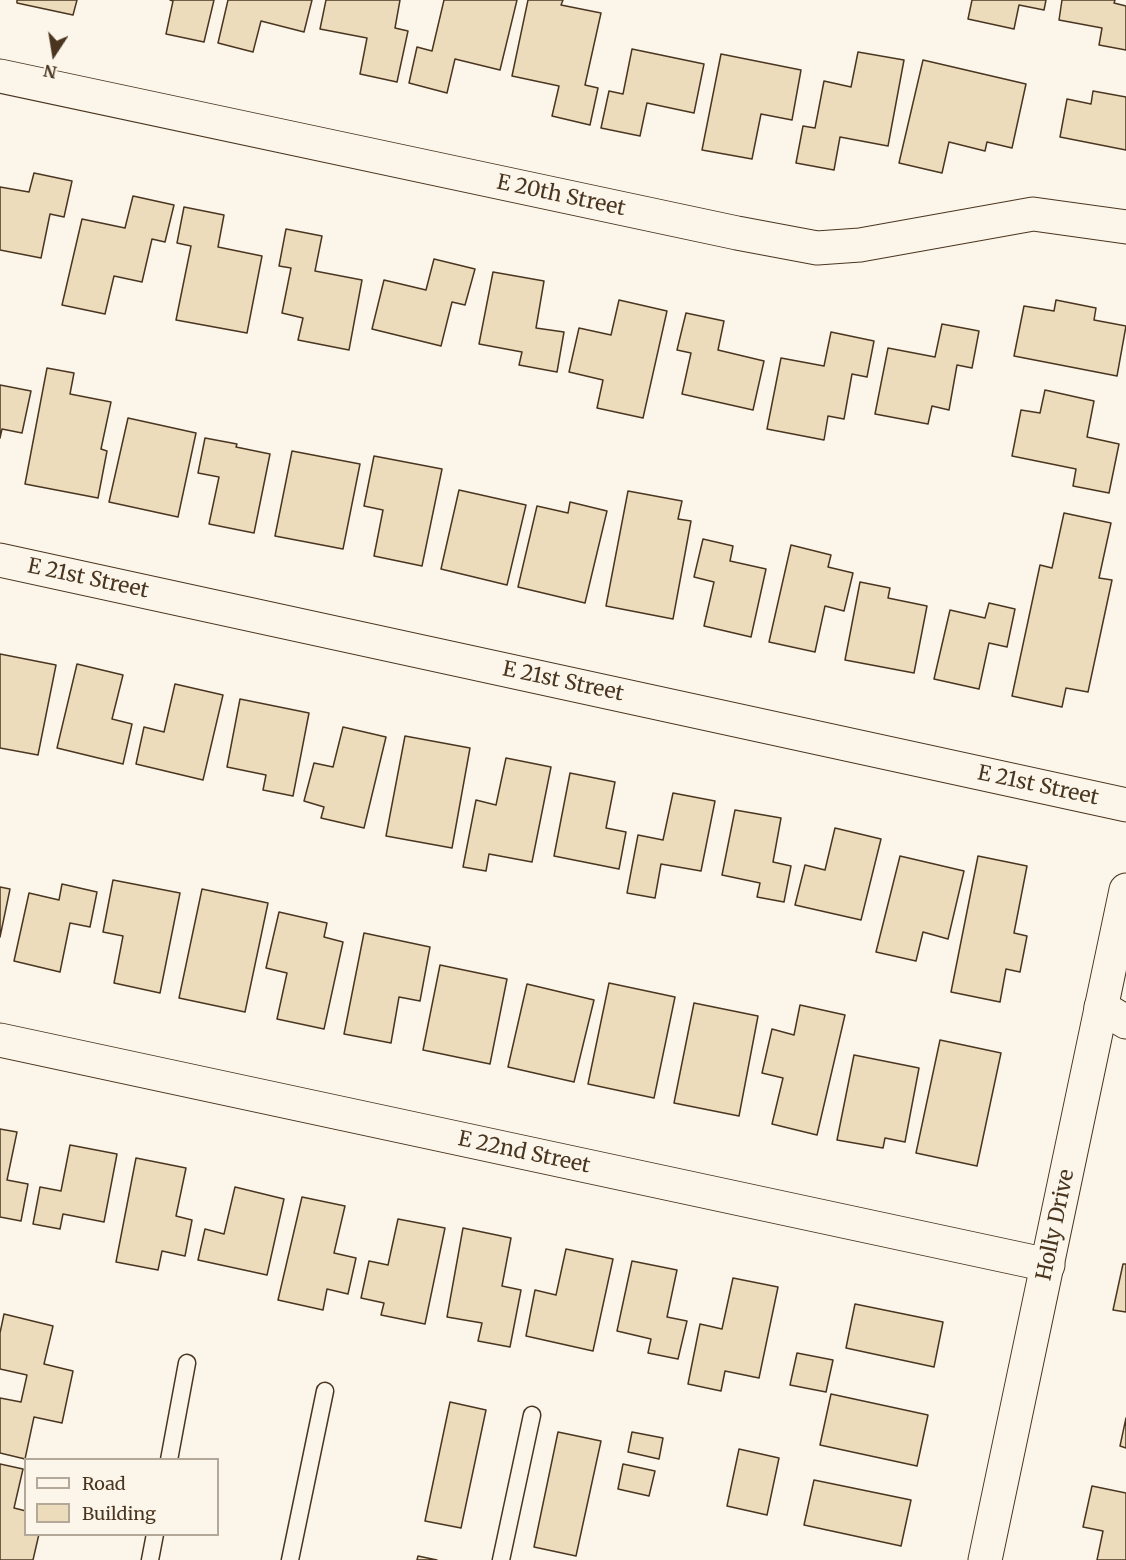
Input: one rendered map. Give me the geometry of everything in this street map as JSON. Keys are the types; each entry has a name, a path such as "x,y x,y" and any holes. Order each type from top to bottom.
{"street":[{"name":"E 20th Street","path":"0,76 737,233 817,248 860,245 1033,214 1126,227"},
{"name":"E 21st Street","path":"0,560 1126,805"},
{"name":"Holly Drive","path":"985,1560 1048,1265 1114,1014 1126,890"},
{"name":"E 22nd Street","path":"0,1040 1048,1265"}],"lane":[{"path":"169,1458 187,1364"},
{"path":"291,1560 325,1391"},
{"path":"501,1560 532,1415"},
{"path":"150,1560 155,1536"}],"building":[{"path":"17,0 77,0 73,15 17,3"},
{"path":"170,0 214,0 204,42 166,34 173,1"},
{"path":"228,0 312,0 304,32 261,21 253,52 218,43"},
{"path":"326,0 400,0 395,28 408,31 397,82 360,74 367,38 320,29"},
{"path":"444,0 517,0 500,70 455,59 447,93 409,83 417,47 432,51"},
{"path":"528,0 563,0 561,5 601,13 585,85 598,88 590,125 552,116 559,86 512,76"},
{"path":"972,0 1046,0 1044,10 1019,5 1014,29 968,19"},
{"path":"1062,0 1115,0 1114,3 1126,6 1126,50 1099,45 1102,28 1059,20"},
{"path":"632,49 704,64 694,113 647,103 640,136 601,128 609,91 623,94"},
{"path":"858,52 904,60 888,146 840,137 834,170 796,163 803,126 815,128 824,81 851,87"},
{"path":"721,54 801,70 792,120 761,114 752,159 702,150"},
{"path":"923,60 1026,84 1012,148 987,142 985,151 949,142 942,173 899,163"},
{"path":"1093,91 1126,97 1126,150 1060,137 1067,99 1091,104"},
{"path":"34,173 72,181 64,217 50,214 41,258 0,250 0,187 29,192"},
{"path":"133,196 174,205 165,242 152,239 142,282 114,276 105,314 62,305 82,219 125,228"},
{"path":"184,207 224,215 218,247 262,256 247,333 176,320 191,246 177,243"},
{"path":"286,229 322,236 315,271 362,280 349,350 298,340 303,318 282,313 291,268 279,266"},
{"path":"434,259 475,269 465,305 452,302 441,346 372,329 384,280 426,290"},
{"path":"493,272 544,281 536,328 564,332 557,372 519,365 522,352 479,344"},
{"path":"619,300 667,311 643,418 597,408 603,380 569,372 579,328 611,335"},
{"path":"1056,300 1096,308 1094,320 1126,326 1117,376 1014,356 1024,306 1054,311"},
{"path":"686,313 724,321 718,350 764,361 753,410 682,394 691,353 677,350"},
{"path":"942,324 979,331 972,368 957,365 949,410 932,406 928,424 875,414 888,348 935,357"},
{"path":"831,332 874,341 867,377 852,374 844,419 828,416 824,440 767,429 781,358 824,366"},
{"path":"47,368 74,373 70,394 111,402 101,449 107,451 98,498 25,484"},
{"path":"0,385 31,391 22,433 2,429 0,438"},
{"path":"1045,390 1094,401 1087,437 1119,444 1109,493 1073,486 1076,469 1012,456 1021,410 1040,413"},
{"path":"128,418 196,433 178,517 109,502"},
{"path":"205,438 237,444 236,447 270,454 254,533 209,524 219,477 198,473"},
{"path":"292,451 360,464 343,549 275,536"},
{"path":"374,456 442,469 422,566 374,556 383,510 364,506"},
{"path":"459,490 526,505 507,585 441,569"},
{"path":"628,491 682,501 678,519 691,521 673,619 606,606"},
{"path":"570,502 607,511 585,603 518,587 537,506 568,513"},
{"path":"1064,513 1111,523 1099,578 1112,580 1088,692 1066,688 1062,707 1012,696 1040,565 1052,568"},
{"path":"703,539 733,546 730,561 766,569 751,637 704,626 714,582 694,577"},
{"path":"791,545 831,555 828,567 853,573 844,611 825,606 815,652 769,642"},
{"path":"860,582 890,588 888,598 927,606 914,673 845,660"},
{"path":"989,603 1015,609 1007,647 989,643 979,689 934,679 950,610 985,618"},
{"path":"0,654 56,665 38,755 0,748"},
{"path":"77,664 123,675 112,719 132,724 123,764 57,748"},
{"path":"175,684 223,695 203,780 136,764 144,727 164,732"},
{"path":"240,699 309,713 293,796 263,790 266,775 227,767"},
{"path":"343,727 386,737 364,828 321,818 324,807 304,801 314,763 333,767"},
{"path":"405,736 470,748 452,848 386,836"},
{"path":"506,758 551,767 532,862 489,854 486,871 463,867 476,800 496,805"},
{"path":"570,773 615,782 606,828 626,832 619,869 554,856"},
{"path":"673,793 715,801 701,871 661,864 655,898 627,893 638,835 663,840"},
{"path":"735,810 781,818 773,862 791,866 784,902 757,897 760,883 722,875"},
{"path":"835,828 881,839 861,920 795,905 805,865 825,870"},
{"path":"900,856 964,871 948,939 923,932 916,961 876,952"},
{"path":"978,856 1027,866 1014,933 1027,936 1020,972 1006,969 1000,1002 951,992"},
{"path":"113,880 180,893 160,993 114,983 123,936 103,932"},
{"path":"62,884 97,892 90,927 70,923 60,972 14,961 29,893 59,900"},
{"path":"0,887 10,889 0,937"},
{"path":"202,889 268,903 245,1012 179,998"},
{"path":"279,912 327,923 324,937 343,942 324,1029 277,1019 287,973 266,968"},
{"path":"364,933 430,947 420,1001 399,997 391,1043 344,1034"},
{"path":"440,965 507,979 490,1064 423,1050"},
{"path":"609,983 675,997 654,1098 588,1084"},
{"path":"527,984 594,1000 574,1082 508,1067"},
{"path":"694,1003 758,1016 739,1116 674,1103"},
{"path":"800,1005 845,1015 817,1135 772,1124 783,1078 762,1073 772,1029 794,1035"},
{"path":"940,1040 1001,1053 977,1166 916,1153"},
{"path":"854,1055 919,1068 905,1142 885,1138 883,1148 837,1140"},
{"path":"0,1129 17,1132 7,1180 28,1184 21,1221 0,1217"},
{"path":"70,1145 117,1154 104,1222 63,1214 60,1229 33,1224 40,1187 61,1191"},
{"path":"136,1158 186,1168 176,1216 192,1220 185,1256 162,1251 158,1270 116,1262"},
{"path":"235,1187 284,1199 267,1275 198,1260 205,1229 224,1234"},
{"path":"302,1197 345,1206 334,1253 356,1258 348,1294 327,1289 323,1310 278,1300"},
{"path":"398,1219 445,1228 425,1324 381,1315 384,1303 361,1298 369,1261 388,1265"},
{"path":"463,1228 511,1238 502,1286 521,1290 510,1347 478,1341 482,1323 447,1317"},
{"path":"566,1249 613,1259 593,1351 526,1336 535,1290 556,1295"},
{"path":"632,1261 677,1270 667,1317 687,1321 678,1359 648,1353 651,1339 617,1331"},
{"path":"1123,1264 1126,1264 1126,1312 1113,1310"},
{"path":"733,1278 778,1287 759,1378 725,1371 721,1391 688,1384 700,1324 722,1329"},
{"path":"855,1304 943,1322 934,1367 846,1348"},
{"path":"4,1314 53,1326 44,1364 73,1371 62,1423 34,1417 24,1459 0,1453 0,1398 21,1402 27,1375 0,1369 0,1333"},
{"path":"797,1353 833,1360 826,1392 790,1385"},
{"path":"831,1394 928,1415 917,1466 820,1445"},
{"path":"450,1402 486,1410 461,1528 425,1521"},
{"path":"1126,1418 1126,1448 1120,1446"},
{"path":"558,1432 601,1441 576,1556 534,1547"},
{"path":"632,1432 663,1438 659,1459 628,1452"},
{"path":"739,1449 779,1458 767,1515 727,1506"},
{"path":"0,1464 23,1469 14,1508 24,1510 24,1536 39,1536 33,1560 0,1560"},
{"path":"623,1464 655,1471 649,1496 618,1489"},
{"path":"814,1480 911,1500 901,1546 804,1525"},
{"path":"1092,1486 1126,1493 1126,1560 1097,1560 1103,1531 1083,1527"},
{"path":"418,1556 437,1560 417,1560"}]}
